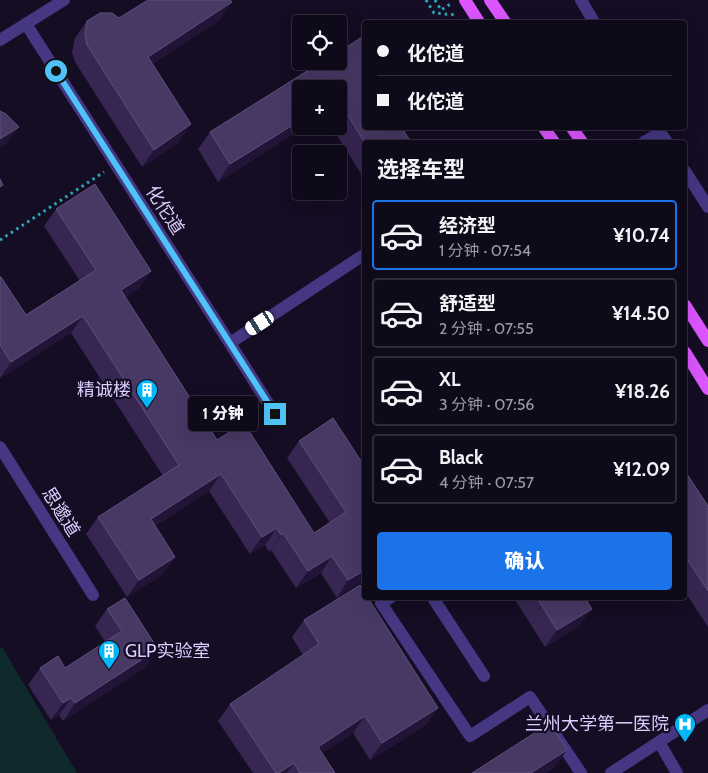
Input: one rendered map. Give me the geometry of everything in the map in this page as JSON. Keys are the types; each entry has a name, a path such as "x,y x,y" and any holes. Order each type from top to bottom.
{"main road":[{"path":"464,0 477,19"},
{"path":"490,0 504,20"},
{"path":"687,308 708,341"},
{"path":"687,355 708,389"}],"street":[{"path":"0,40 64,0"},
{"path":"581,0 593,20"},
{"name":"化佗道","path":"26,24 275,414"},
{"path":"648,140 661,134"},
{"path":"687,174 708,207"},
{"path":"230,343 362,256"},
{"name":"思邈道","path":"0,448 93,595"},
{"path":"386,600 381,603 470,736 530,697 581,773"},
{"path":"434,600 484,676"},
{"path":"610,773 708,710"},
{"path":"659,742 677,773"}],"path":[{"path":"426,0 434,14 477,19"},
{"path":"435,0 441,10 456,0"},
{"path":"0,240 116,165"}],"green space":[{"path":"2,647 77,773 0,773 0,648"}],"building":[{"path":"148,0 230,0 232,2 148,57 191,124 154,150 87,45 85,35 87,21 100,13 112,13 119,18"},
{"path":"362,37 362,130 403,130 410,140 363,140 347,114 347,80 293,80 309,70 347,70 347,47"},
{"path":"292,80 292,126 230,164 210,132"},
{"path":"0,111 6,114 19,127 0,139"},
{"path":"95,184 151,271 121,290 217,440 244,423 314,533 346,512 299,441 333,418 362,462 362,572 348,580 332,556 308,571 283,533 281,535 277,528 262,537 221,474 151,519 175,557 139,580 98,517 179,465 83,316 11,362 0,345 0,277 26,315 96,270 56,209"},
{"path":"687,474 708,506 708,591 687,559"},
{"path":"360,585 362,588 362,600 369,600 438,708 382,743 365,716 318,747 335,773 300,773 294,763 276,773 230,704 319,644 304,620"},
{"path":"125,598 158,649 75,703 71,698 63,703 40,668 58,656 65,668 122,631 107,609"},
{"path":"538,600 586,600 592,609 557,630"},
{"path":"550,723 567,750 531,773 472,773"}],"place":[{"name":"精诚楼","path":"147,409"},
{"name":"GLP实验室","path":"109,670"},
{"name":"兰州大学第一医院","path":"685,743"}],"route":[{"path":"56,71 275,414"}]}
